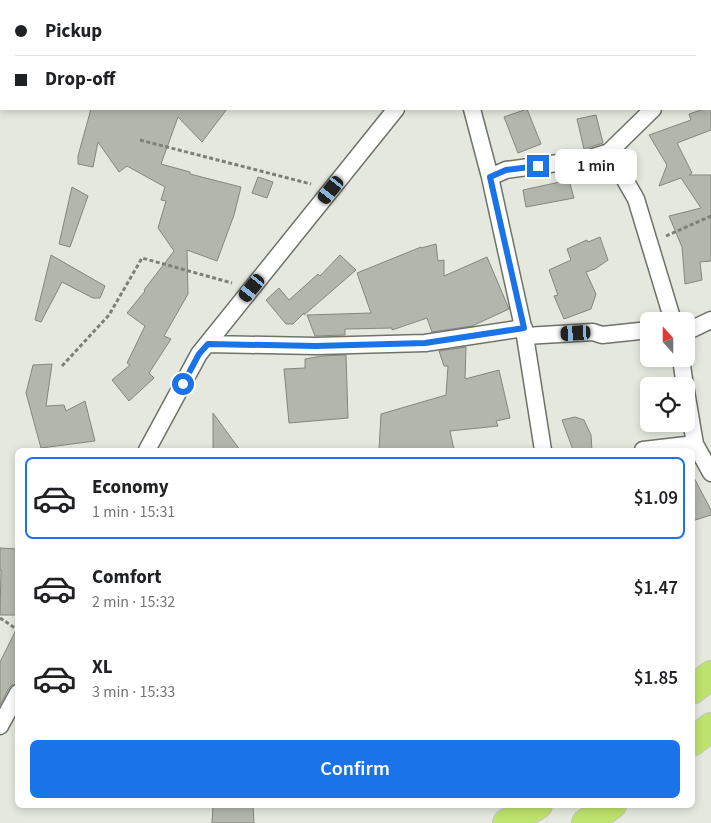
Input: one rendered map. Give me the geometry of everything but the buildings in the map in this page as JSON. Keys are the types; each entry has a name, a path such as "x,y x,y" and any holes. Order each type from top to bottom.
{"highway":[{"path":"695,688 711,675"},
{"path":"695,740 711,727"},
{"path":"508,823 533,808"},
{"path":"586,823 608,808"}],"street":[{"path":"148,448 199,354 395,110"},
{"path":"472,110 490,177 525,332 543,448"},
{"path":"490,177 506,170 587,159 609,152 652,110"},
{"path":"609,152 636,199 670,312"},
{"path":"695,328 711,320"},
{"path":"208,344 316,346 425,343 525,332 593,332 602,335 640,331"},
{"path":"693,432 695,444 711,473"},
{"path":"660,448 695,444"},
{"path":"0,726 15,698"}],"path":[{"path":"140,140 331,190"},
{"path":"649,243 711,216"},
{"path":"62,366 109,315 142,258 252,288"},
{"path":"0,618 15,628"}],"route":[{"path":"183,384 199,354 208,344 316,346 425,343 524,328 490,177 506,170 538,166"}]}
